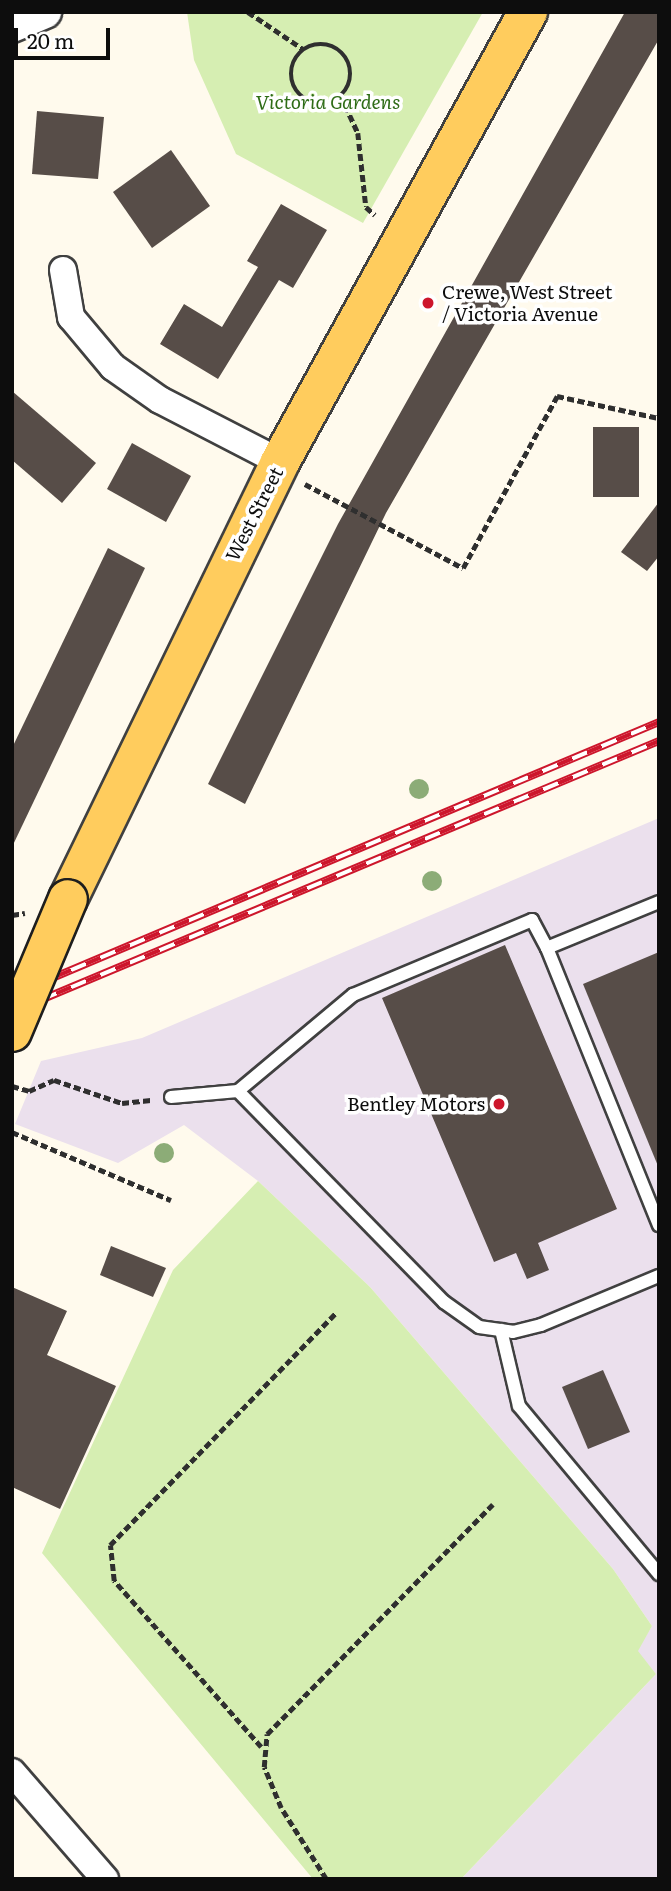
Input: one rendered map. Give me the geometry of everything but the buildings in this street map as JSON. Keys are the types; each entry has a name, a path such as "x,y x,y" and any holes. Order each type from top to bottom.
{"main road":[{"name":"West Street","path":"12,1032 68,899 278,465 402,232 528,12"}],"street":[{"path":"12,26 45,12"},
{"path":"63,270 71,317 113,367 160,400 278,465"},
{"path":"12,1772 104,1879"}],"lane":[{"path":"547,948 659,902"},
{"path":"171,1097 238,1091 353,995 533,920 547,948 659,1225"},
{"path":"238,1091 444,1302 479,1327 501,1330 541,1325 659,1276"},
{"path":"501,1330 519,1406 659,1574"}],"path":[{"path":"248,12 303,49 329,45 346,56 352,75 341,96 320,104 298,94 291,77 303,49"},
{"path":"341,96 358,133 366,207 402,232"},
{"path":"278,465 463,568 557,396 659,418"},
{"path":"12,1086 29,1091 54,1080 122,1103 171,1097"},
{"path":"12,1132 171,1200"},
{"path":"326,1879 281,1808 261,1747 114,1581 110,1545 336,1313"},
{"path":"261,1747 494,1504"}],"shaded area":[{"name":"Bentley Motors","path":"659,818 659,1879 461,1879 656,1674 637,1651 652,1626 613,1569 370,1287 258,1181 184,1125 118,1163 15,1124 41,1061 142,1038"}],"green space":[{"name":"Victoria Gardens","path":"187,12 483,12 363,223 236,154 194,60"},
{"path":"258,1181 370,1287 613,1569 652,1626 638,1651 656,1674 461,1879 313,1879 42,1553 173,1270"}],"railway":[{"path":"12,995 659,722"},
{"path":"12,1012 659,741"}],"place":[{"name":"Crewe, West Street / Victoria Avenue","path":"428,303"},
{"name":"Bentley Motors","path":"499,1104"}]}
